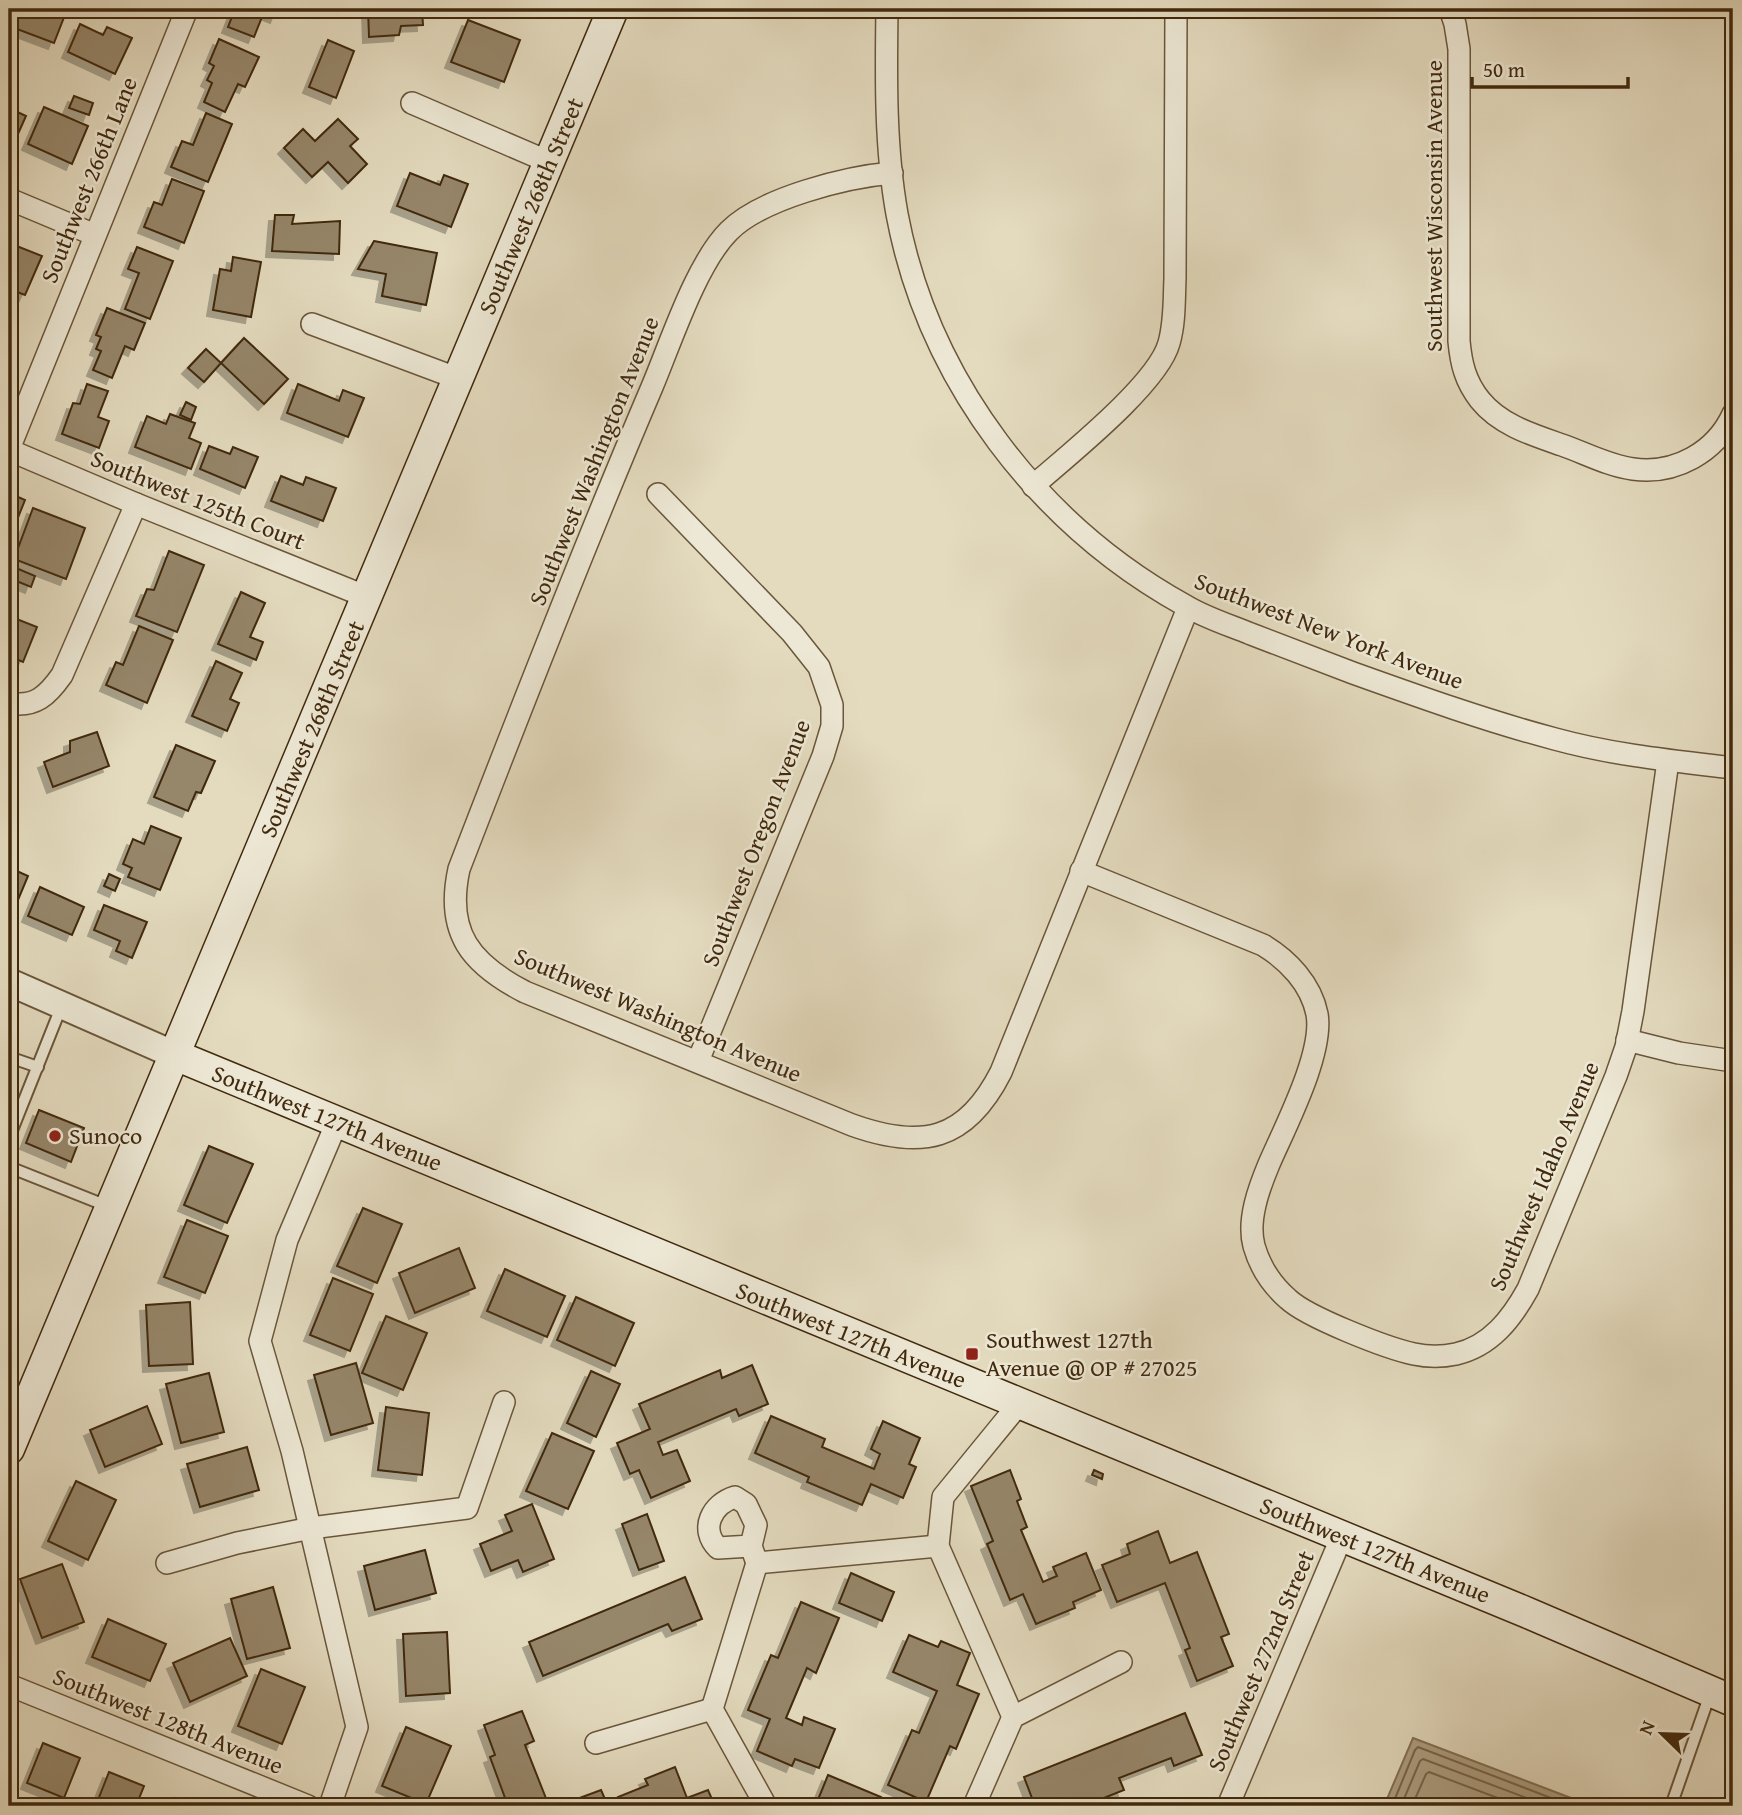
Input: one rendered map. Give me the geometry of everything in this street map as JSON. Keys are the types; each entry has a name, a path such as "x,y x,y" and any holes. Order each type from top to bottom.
{"main road":[{"name":"Southwest 268th Street","path":"9,1449 613,9"},
{"name":"Southwest 127th Avenue","path":"175,1055 1342,1536 1722,1696"}],"street":[{"name":"Southwest 266th Lane","path":"9,449 187,9"},
{"name":"Southwest New York Avenue","path":"887,9 887,104 892,173 897,214 908,261 939,345 961,387 990,432 1047,502 1124,568 1188,608 1354,673 1489,720 1558,740 1668,761 1733,768"},
{"path":"1033,486 1130,398 1153,372 1169,345 1175,279 1175,9"},
{"name":"Southwest Wisconsin Avenue","path":"1450,9 1459,49 1459,341 1461,365 1468,383 1480,401 1512,425 1611,463 1647,470 1679,464 1700,454 1726,429 1733,414"},
{"path":"412,103 549,162"},
{"name":"Southwest Washington Avenue","path":"892,173 859,176 769,206 730,229 707,262 622,456 467,849 454,891 455,912 464,939 484,967 525,992 878,1134 903,1139 925,1138 946,1132 971,1114 991,1090 1001,1072 1188,608"},
{"path":"9,199 96,235"},
{"path":"312,324 458,379"},
{"name":"Southwest 125th Court","path":"9,449 136,504 367,597"},
{"name":"Southwest Oregon Avenue","path":"657,494 808,650 826,682 832,705 832,726 823,756 698,1061"},
{"path":"9,703 22,705 39,701 51,691 62,675 136,504"},
{"name":"Southwest Idaho Avenue","path":"1081,871 1263,945 1279,954 1294,970 1308,991 1317,1014 1316,1041 1307,1072 1262,1180 1252,1223 1253,1243 1260,1264 1273,1285 1290,1301 1331,1323 1413,1354 1434,1357 1457,1354 1475,1348 1500,1330 1528,1289 1616,1076 1628,1040 1668,761"},
{"name":"Southwest 127th Avenue","path":"9,982 175,1055"},
{"path":"1628,1040 1679,1053 1733,1061"},
{"path":"330,1806 357,1727 292,1451 261,1341 287,1240 337,1122"},
{"path":"167,1563 237,1543 311,1528 467,1508 504,1402"},
{"path":"1013,1717 938,1546 943,1497 1019,1404"},
{"name":"Southwest 272nd Street","path":"1228,1806 1342,1536"},
{"path":"766,1806 712,1709 754,1554 938,1546"},
{"path":"974,1806 1013,1717 1121,1662"},
{"name":"Southwest 128th Avenue","path":"9,1685 308,1806"},
{"path":"596,1743 712,1709"}],"lane":[{"path":"9,1138 62,1005"},
{"path":"9,1057 38,1067"},
{"path":"9,1167 111,1208"},
{"path":"1671,1806 1722,1696"}],"water":[{"path":"1413,1738 1592,1806 1384,1806"}],"building":[{"path":"9,9 57,9 66,12 54,43 9,26"},
{"path":"235,9 279,9 276,17 264,12 254,37 228,27"},
{"path":"368,9 422,9 423,25 401,26 399,35 369,37"},
{"path":"468,20 520,40 504,82 451,62"},
{"path":"80,24 103,35 107,27 132,38 115,74 68,52"},
{"path":"219,39 259,57 245,87 238,84 225,112 204,102 212,83 207,80 214,66 209,63"},
{"path":"328,40 354,51 336,98 309,87"},
{"path":"74,96 93,103 89,115 69,108"},
{"path":"44,107 88,126 72,164 28,144"},
{"path":"9,108 26,116 14,143 9,141"},
{"path":"206,113 232,124 208,182 171,167 182,141 193,145"},
{"path":"338,119 358,139 350,146 367,164 348,183 328,162 312,177 284,148 303,129 315,141"},
{"path":"410,173 440,185 444,175 468,184 451,227 397,206"},
{"path":"172,179 204,191 184,243 144,227 154,202 162,205"},
{"path":"275,215 294,215 292,224 340,221 339,254 272,251"},
{"path":"374,241 437,253 426,305 382,296 386,274 358,269"},
{"path":"9,243 42,256 25,295 9,289"},
{"path":"137,247 173,261 150,319 125,309 139,273 128,269"},
{"path":"233,257 261,262 251,317 213,310 220,269 231,271"},
{"path":"107,308 145,323 134,350 125,346 112,378 93,370 101,351 96,349 101,337 96,335"},
{"path":"244,338 288,379 264,404 221,363"},
{"path":"206,349 221,363 204,382 188,368"},
{"path":"87,384 108,391 98,417 109,421 99,448 62,434 73,403 80,404"},
{"path":"298,384 339,401 343,390 364,398 348,437 287,413"},
{"path":"186,402 196,407 191,420 180,415"},
{"path":"170,414 195,423 189,438 201,443 191,469 135,447 147,416 166,424"},
{"path":"209,446 230,454 233,447 258,457 245,488 200,469"},
{"path":"281,476 303,485 306,477 336,488 323,521 271,501"},
{"path":"9,493 25,500 9,540"},
{"path":"33,508 85,528 66,579 14,559"},
{"path":"169,551 204,565 177,632 136,616 147,589 154,590"},
{"path":"9,565 35,576 31,587 9,578"},
{"path":"241,592 265,603 250,637 263,642 256,660 218,644"},
{"path":"9,616 37,627 23,662 9,656"},
{"path":"139,626 173,640 147,703 106,685 116,662 123,665"},
{"path":"216,661 242,673 230,699 239,703 227,731 192,716"},
{"path":"97,732 109,766 53,787 44,762 70,752 70,741"},
{"path":"176,745 215,761 201,793 196,792 188,811 154,797"},
{"path":"151,826 181,838 160,890 128,877 132,868 123,864 133,839 144,844"},
{"path":"9,848 17,852 10,868 28,876 18,900 9,896"},
{"path":"109,874 120,879 115,891 104,886"},
{"path":"40,887 84,907 72,935 28,916"},
{"path":"104,905 147,922 132,958 116,951 120,941 94,930"},
{"name":"Sunoco","path":"39,1110 84,1128 71,1162 26,1143"},
{"path":"209,1146 253,1164 227,1223 184,1205"},
{"path":"363,1208 402,1224 377,1283 337,1266"},
{"path":"187,1220 228,1236 205,1293 164,1277"},
{"path":"459,1248 475,1288 415,1313 399,1273"},
{"path":"505,1269 565,1296 547,1337 487,1311"},
{"path":"333,1278 373,1294 350,1351 310,1335"},
{"path":"576,1297 634,1323 615,1366 557,1340"},
{"path":"190,1302 193,1364 149,1366 146,1305"},
{"path":"386,1316 427,1333 403,1390 362,1373"},
{"path":"356,1363 373,1423 331,1435 314,1375"},
{"path":"752,1365 768,1404 739,1416 736,1409 658,1442 663,1455 677,1450 690,1481 651,1498 639,1470 630,1474 617,1443 650,1429 639,1404 720,1370 722,1378"},
{"path":"591,1371 620,1384 596,1437 567,1423"},
{"path":"209,1373 224,1432 181,1443 166,1384"},
{"path":"147,1406 162,1444 105,1467 90,1430"},
{"path":"386,1407 429,1413 422,1475 378,1470"},
{"path":"771,1416 825,1439 822,1447 874,1469 880,1454 871,1449 883,1421 920,1438 909,1464 916,1467 903,1498 871,1484 862,1505 807,1482 809,1477 755,1453"},
{"path":"552,1433 594,1451 568,1509 526,1491"},
{"path":"247,1447 259,1490 200,1507 187,1464"},
{"path":"1010,1470 1021,1499 1017,1501 1027,1527 1021,1530 1043,1582 1057,1576 1053,1567 1086,1553 1101,1590 1073,1602 1075,1608 1036,1624 1023,1594 1010,1600 987,1544 993,1541 971,1486"},
{"path":"1094,1470 1103,1474 1102,1479 1092,1475"},
{"path":"76,1481 116,1500 88,1560 48,1541"},
{"path":"532,1504 554,1559 523,1572 518,1560 491,1571 480,1544 512,1531 505,1515"},
{"path":"647,1514 664,1561 639,1570 622,1524"},
{"path":"1158,1531 1170,1563 1197,1552 1229,1634 1221,1637 1233,1666 1197,1681 1185,1650 1190,1648 1165,1583 1117,1602 1102,1565 1130,1554 1127,1544"},
{"path":"425,1550 436,1593 375,1610 364,1566"},
{"path":"62,1564 84,1622 42,1638 20,1579"},
{"path":"851,1573 894,1592 882,1621 839,1603"},
{"path":"685,1577 702,1619 672,1631 668,1624 543,1676 529,1642"},
{"path":"273,1587 290,1648 247,1659 231,1599"},
{"path":"801,1602 839,1618 816,1673 807,1668 786,1718 802,1725 804,1717 835,1729 819,1768 795,1759 792,1766 757,1751 770,1719 748,1710 771,1655 778,1658"},
{"path":"108,1619 166,1644 150,1681 92,1657"},
{"path":"447,1632 450,1693 406,1696 403,1634"},
{"path":"909,1635 938,1647 941,1641 970,1653 957,1685 979,1694 956,1749 950,1746 926,1802 888,1785 912,1730 919,1733 937,1691 893,1672"},
{"path":"230,1638 247,1676 190,1702 173,1663"},
{"path":"261,1669 305,1687 282,1744 238,1726"},
{"path":"522,1711 534,1741 525,1745 549,1806 508,1806 490,1757 495,1755 484,1725"},
{"path":"1185,1713 1202,1755 1174,1766 1171,1758 1119,1778 1124,1790 1084,1806 1035,1806 1024,1777"},
{"path":"406,1727 451,1746 426,1804 382,1786"},
{"path":"43,1743 80,1758 64,1798 27,1783"},
{"path":"675,1767 687,1798 708,1790 715,1806 622,1806 618,1797 648,1785 645,1779"},
{"path":"109,1772 144,1786 136,1806 113,1806 98,1800"},
{"path":"828,1775 881,1797 877,1806 826,1806 817,1802"},
{"path":"601,1790 608,1806 558,1806"},
{"path":"175,1798 195,1806 172,1806"}],"place":[{"name":"Sunoco","path":"55,1136"},
{"name":"Southwest 127th Avenue @ OP # 27025","path":"972,1354"}]}
